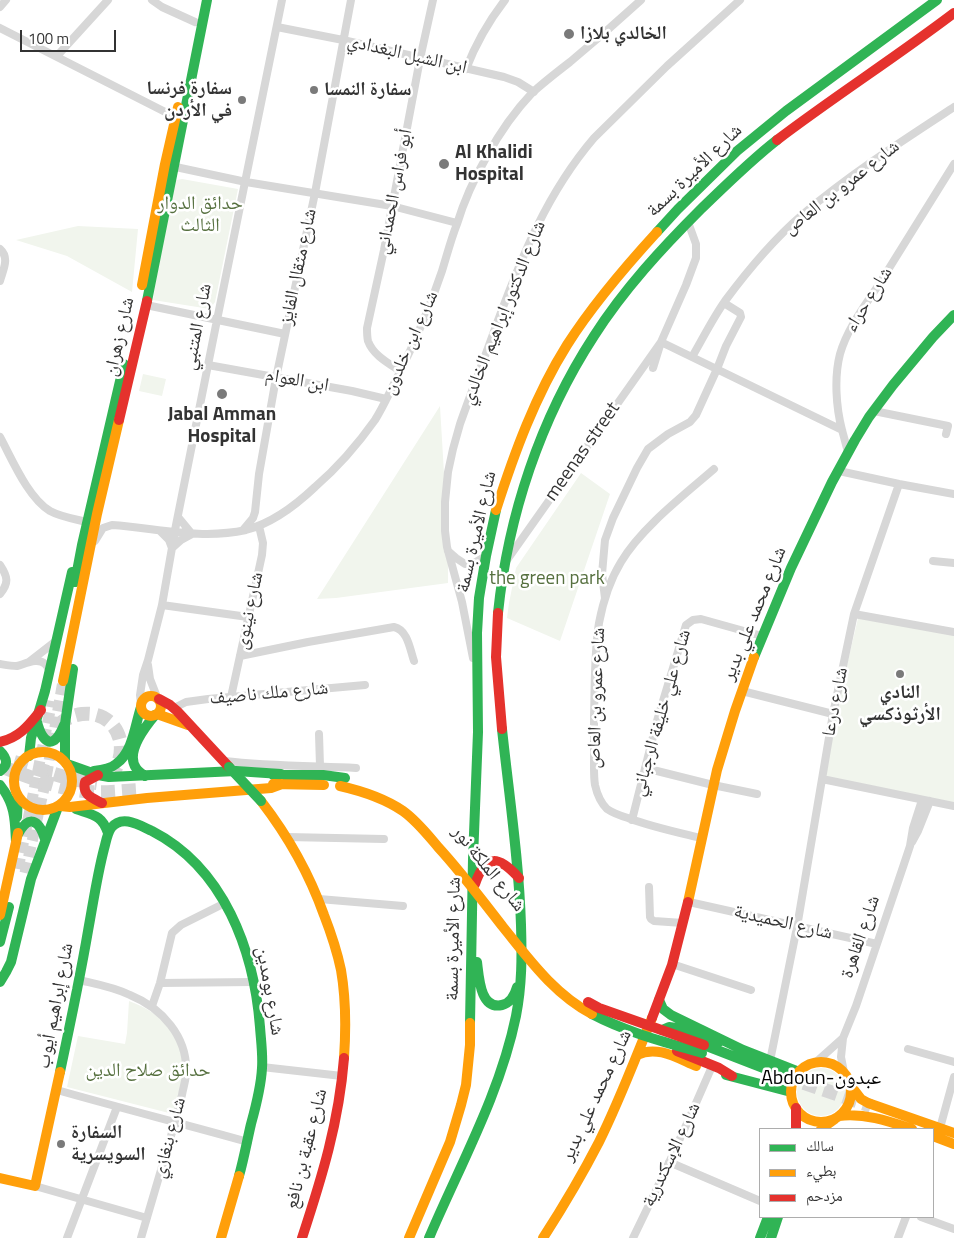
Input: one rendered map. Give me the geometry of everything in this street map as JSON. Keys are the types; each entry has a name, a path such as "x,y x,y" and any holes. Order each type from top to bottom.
{"main road":[{"name":"شارع زهران","path":"179,119 199,0"},
{"name":"شارع زهران","path":"169,166 146,305 86,545 60,680 86,567 86,545 88,522 179,119 207,0"},
{"name":"شارع الأميرة بسمة","path":"409,1238 450,1142 466,1085 470,1044 473,859 478,742 476,676 478,616 486,556 496,511 508,474 543,388 567,346 610,285 678,209 738,151 786,111 937,0"},
{"name":"شارع الأميرة بسمة","path":"429,1238 481,1121 503,1066 517,1010 522,971 519,878 496,652 497,617 505,563 519,502 552,412 565,383 587,346 615,306 652,260 688,222 745,166 786,133 954,13"},
{"name":"شارع محمد علي بدير","path":"543,1238 599,1142 660,1000 689,902 701,838 714,786 742,691 762,636 800,550 848,452 874,411 917,356 954,315"},
{"path":"0,771 7,764 5,756 29,744 41,710 74,562 86,545"},
{"path":"66,763 65,724 86,592 86,567"},
{"path":"140,783 133,755 142,732 156,714 161,707 158,698 151,695 145,697 140,706 143,713 151,716 156,714"},
{"name":"شارع عقبة بن نافع","path":"158,698 174,708 227,764 261,801 288,837 318,899 329,926 336,951 344,992 344,1039 339,1102 324,1172 302,1238"},
{"name":"شارع المتنبي","path":"87,772 112,768 123,758 128,748 140,706"},
{"path":"0,742 18,737 41,710"},
{"name":"شارع عقبة بن نافع","path":"156,714 189,725"},
{"path":"37,722 42,737 44,740 49,741 57,739 65,724"},
{"path":"0,780 17,794 24,804 41,811 59,806 67,799 71,791 72,773 66,763 57,755 48,752 14,752"},
{"path":"14,752 21,762 14,776 17,794 17,838"},
{"path":"59,806 73,807 155,797 271,788 281,779 264,772 236,771 140,783 98,775 66,763"},
{"path":"98,775 86,782 84,791 88,796 102,803"},
{"name":"شارع الملكة نور","path":"140,783 220,784 281,779 316,784 342,782 364,784 388,793 416,812 447,845 490,902 550,972 571,991 599,1008 662,1030 703,1049 783,1079"},
{"name":"شارع الملكة نور","path":"342,782 405,812 423,829 544,976 572,1002 609,1023 664,1043 703,1049"},
{"path":"0,785 12,803 17,838"},
{"path":"0,981 6,975 31,879 59,806"},
{"path":"73,807 101,818 106,824 108,833"},
{"path":"0,916 1,903 17,838 23,824 28,821 37,823 42,828 45,839"},
{"name":"شارع بومدين","path":"108,833 117,822 125,821 166,839 187,855 225,903 244,944 254,982 259,1019 262,1067 255,1110 237,1188 221,1238"},
{"name":"شارع إبراهيم أيوب","path":"35,1186 57,1090 108,833"},
{"path":"473,887 484,866 489,862 503,863 519,878"},
{"path":"0,942 22,871 0,981"},
{"path":"473,928 482,992 487,1001 495,1005 507,1003 515,992 522,971"},
{"path":"660,1000 664,1011 743,1050"},
{"path":"662,1030 672,1027 743,1050 799,1072"},
{"path":"664,1043 732,1076 791,1092"},
{"path":"637,1055 647,1051 654,1051 715,1069"},
{"path":"909,1128 860,1114 850,1114 827,1122 809,1120 796,1108 792,1098 792,1085 799,1072 806,1066 815,1062 831,1064 844,1072 851,1086 861,1098 917,1128"},
{"path":"822,1128 846,1110 850,1103 851,1086"},
{"path":"796,1108 796,1128"},
{"path":"935,1137 954,1133"},
{"path":"935,1137 954,1144"},
{"path":"0,1178 35,1186"},
{"path":"760,1238 768,1218"},
{"path":"771,1238 778,1218"}],"street":[{"path":"0,8 6,0"},
{"path":"57,56 108,0"},
{"path":"152,0 162,7 195,22"},
{"name":"شارع المتنبي","path":"140,706 144,670 162,605 216,320 246,182 282,0"},
{"name":"شارع مثقال الفايز","path":"243,530 252,521 254,516 259,474 276,378 315,193 351,0"},
{"name":"أبو فراس الحمداني","path":"400,371 380,357 372,348 367,339 367,328 433,0"},
{"path":"466,69 478,39 504,0"},
{"name":"شارع ابن خلدون","path":"86,545 109,525 192,534 222,533 259,526 285,512 326,477 374,420 386,399 431,300 457,223 475,179 486,157 504,129 534,92 641,0"},
{"name":"شارع الدكتور إبراهيم الخالدي","path":"476,676 462,602 448,551 445,531 448,472 456,437 516,271 537,226 562,180 594,138 740,0"},
{"name":"ابن الشبل البغدادي","path":"277,27 343,40 511,79 534,92"},
{"path":"0,28 179,119"},
{"name":"شارع عمرو بن العاص","path":"692,357 724,303 744,277 775,241 801,216 854,174 954,107"},
{"name":"شارع حراء","path":"848,452 838,405 837,380 840,356 845,340 954,164"},
{"path":"169,166 246,182 392,206 457,223"},
{"path":"653,368 661,342 696,258 696,244 688,222"},
{"path":"0,249 6,257 0,281"},
{"path":"605,599 602,574 604,544 607,532 645,452 668,434 690,422 700,407 726,346 741,317 740,312 724,303"},
{"path":"146,305 285,334"},
{"path":"661,342 842,430"},
{"name":"meenas street","path":"505,563 661,342"},
{"name":"ابن العوام","path":"208,365 386,399"},
{"path":"874,411 948,426 946,434"},
{"path":"1,440 26,485 40,503 58,514 88,522"},
{"name":"شارع عمرو بن العاص","path":"701,838 658,828 616,814 607,808 599,798 595,783 594,742 596,650 605,599 618,568 630,549 667,510 714,469"},
{"path":"839,470 954,494"},
{"name":"شارع درعا","path":"770,1061 797,927 833,714 854,614 899,484"},
{"path":"158,530 166,537 172,548 192,534 178,517"},
{"name":"شارع نينوى","path":"231,696 263,548 259,526"},
{"path":"448,551 466,564 472,564 486,556"},
{"path":"933,561 954,563"},
{"path":"0,565 7,582 0,594"},
{"path":"162,605 248,617"},
{"path":"854,614 954,632"},
{"name":"شارع علي خليفة الرجباني","path":"632,820 657,721 686,625 693,620 701,619 762,636"},
{"path":"240,656 394,627 404,634 414,661"},
{"path":"30,662 56,641"},
{"name":"شارع المتنبي","path":"148,660 150,679 158,698"},
{"path":"0,664 18,666 30,662 43,662 50,671"},
{"name":"شارع ملك ناصيف","path":"174,708 192,700 366,685"},
{"path":"742,691 833,714"},
{"path":"319,734 320,766"},
{"path":"227,764 356,768"},
{"path":"645,768 714,786 757,794"},
{"path":"822,779 954,806"},
{"name":"شارع القاهرة","path":"844,1072 841,1057 843,1038 856,1006 910,846 913,828 926,800"},
{"path":"288,837 384,840"},
{"path":"649,887 651,919 654,921 682,923"},
{"path":"318,899 403,906"},
{"name":"شارع الحميدية","path":"689,902 877,944"},
{"path":"152,1006 160,983 172,933 181,925 225,903"},
{"path":"672,964 751,990"},
{"name":"شارع بنغازي","path":"79,980 121,991 152,1006 172,1026 184,1050 186,1078 141,1238"},
{"path":"160,983 254,982"},
{"name":"شارع القاهرة","path":"815,1062 843,1038"},
{"path":"908,1049 954,1062"},
{"path":"262,1067 342,1076"},
{"name":"شارع الإسكندرية","path":"633,1238 715,1069"},
{"path":"935,1137 954,1077"},
{"path":"57,1090 248,1142"},
{"path":"66,1238 117,1107"},
{"path":"669,1162 759,1201"},
{"path":"35,1186 147,1218"},
{"path":"898,1238 906,1218"},
{"path":"924,1218 954,1229"}],"green space":[{"name":"حدائق الدوار الثالث","path":"182,179 238,189 215,302 210,309 153,300 172,181"},
{"path":"78,226 138,229 132,292 67,256 16,240"},
{"path":"143,374 166,379 162,396 139,391"},
{"path":"440,406 448,541 448,583 317,599"},
{"name":"the green park","path":"581,473 610,494 560,641 507,618 516,568"},
{"name":"النادي الأرثوذكسي","path":"859,614 954,631 954,805 824,778 835,716"},
{"name":"حدائق صلاح الدين","path":"129,1001 147,1009 167,1025 181,1049 184,1067 183,1084 173,1112 169,1113 67,1087 78,1036 125,1044"},
{"path":"816,1068 826,1068 835,1072 841,1078 844,1083 844,1101 835,1112 826,1116 816,1116 807,1112 801,1106 797,1097 797,1087 801,1078 807,1072"}],"tunnel":[{"path":"25,873 45,784 63,681"},
{"path":"18,869 52,701"},
{"path":"58,726 63,721 82,714 94,714 111,723 117,731 121,751 114,771"},
{"path":"14,762 71,779 97,783"},
{"path":"0,766 67,788 91,792 138,790"},
{"path":"784,1076 871,1106"}],"traffic: fast":[{"path":"147,301 207,0"},
{"path":"657,232 737,151 786,111 937,0"},
{"path":"498,613 510,540 530,469 558,401 575,368 594,336 618,302 658,254 729,182 777,140"},
{"path":"754,657 791,568 832,482 855,440 869,417 893,385 954,315"},
{"path":"75,582 124,364"},
{"path":"470,1023 473,859 478,732 477,633 479,598 496,510"},
{"path":"29,756 31,738 45,691 72,572"},
{"path":"65,761 65,724 73,669"},
{"path":"94,771 111,767 122,759 133,738 141,707"},
{"path":"145,776 136,768 133,762 133,755 138,740 155,715"},
{"path":"37,722 42,736 49,742 56,738 64,725"},
{"path":"429,1238 490,1101 509,1045 518,1005 521,960 520,901 502,729"},
{"path":"0,751 6,761 5,766 0,771"},
{"path":"67,764 109,777 236,771 281,774"},
{"path":"229,767 261,801"},
{"path":"273,775 323,775 345,778"},
{"path":"0,785 11,805 16,842"},
{"path":"17,817 18,797"},
{"path":"0,982 11,962 31,879 58,807"},
{"path":"76,809 92,814 100,819 108,833"},
{"path":"60,1072 97,880 108,833 115,824 125,821 131,822 152,831 177,847 198,866 216,889 231,914 251,969 260,1027 262,1053 261,1082 239,1176"},
{"path":"18,834 26,824 33,822 40,827 45,839"},
{"path":"0,942 9,907"},
{"path":"477,962 482,991 489,1002 495,1005 505,1004 512,998 517,987"},
{"path":"659,1000 663,1009 671,1015 743,1050 799,1072"},
{"path":"592,1014 660,1041 702,1053"},
{"path":"662,1030 669,1027 676,1028 719,1042"},
{"path":"704,1045 784,1076"},
{"path":"726,1075 791,1092"},
{"path":"760,1238 768,1218"},
{"path":"771,1238 778,1218"}],"traffic: slow":[{"path":"142,285 178,107"},
{"path":"496,510 535,405 567,345 598,300 657,232"},
{"path":"63,681 97,514 119,420"},
{"path":"688,902 717,770 754,657"},
{"path":"147,696 155,696 161,702 161,706 161,710 155,716 147,716 141,710 141,702 147,696"},
{"path":"157,714 188,725"},
{"path":"37,752 49,752 64,760 72,775 72,781 72,787 64,802 49,810 37,810 22,802 14,787 14,775 22,760 37,752"},
{"path":"273,784 324,785"},
{"path":"60,806 70,807 147,798 271,788 282,784"},
{"path":"340,786 381,799 396,806 413,819 455,866 543,975 578,1006 592,1014"},
{"path":"261,801 289,841 305,870 334,942 344,992 344,1058"},
{"path":"0,915 18,833"},
{"path":"543,1238 599,1142 652,1018"},
{"path":"409,1238 450,1142 461,1105 466,1085 470,1023"},
{"path":"637,1055 644,1052 659,1052 674,1056 696,1066"},
{"path":"821,1062 838,1067 846,1075 851,1092 846,1109 838,1117 821,1122 804,1117 796,1109 791,1092 796,1075 804,1067 821,1062"},
{"path":"0,1178 35,1186 60,1072"},
{"path":"851,1086 861,1099 868,1103 954,1133"},
{"path":"839,1116 867,1117 909,1128"},
{"path":"822,1128 835,1119"},
{"path":"934,1136 954,1144"},
{"path":"221,1238 239,1176"}],"traffic: jam":[{"path":"777,140 954,13"},
{"path":"119,420 147,301"},
{"path":"498,613 496,657 502,729"},
{"path":"159,699 177,711 229,767"},
{"path":"0,742 18,734 28,726 41,710"},
{"path":"98,775 85,782 84,786 86,793 102,803"},
{"path":"475,884 484,867 494,861 505,865 519,878"},
{"path":"652,1018 672,965 688,902"},
{"path":"588,1002 599,1008 704,1045"},
{"path":"677,1051 719,1068 732,1076"},
{"path":"302,1238 329,1149 342,1082 344,1058"},
{"path":"796,1108 796,1128"}],"place":[{"name":"الخالدي بلازا","path":"569,34"},
{"name":"سفارة النمسا","path":"314,90"},
{"name":"سفارة فرنسا في الأردن","path":"242,100"},
{"name":"Al Khalidi Hospital","path":"444,164"},
{"name":"Jabal Amman Hospital","path":"222,394"},
{"name":"النادي الأرثوذكسي","path":"900,674"},
{"name":"السفارة السويسرية","path":"61,1144"}],"district":[{"name":"Abdoun-عبدون","path":"821,1079"}]}
